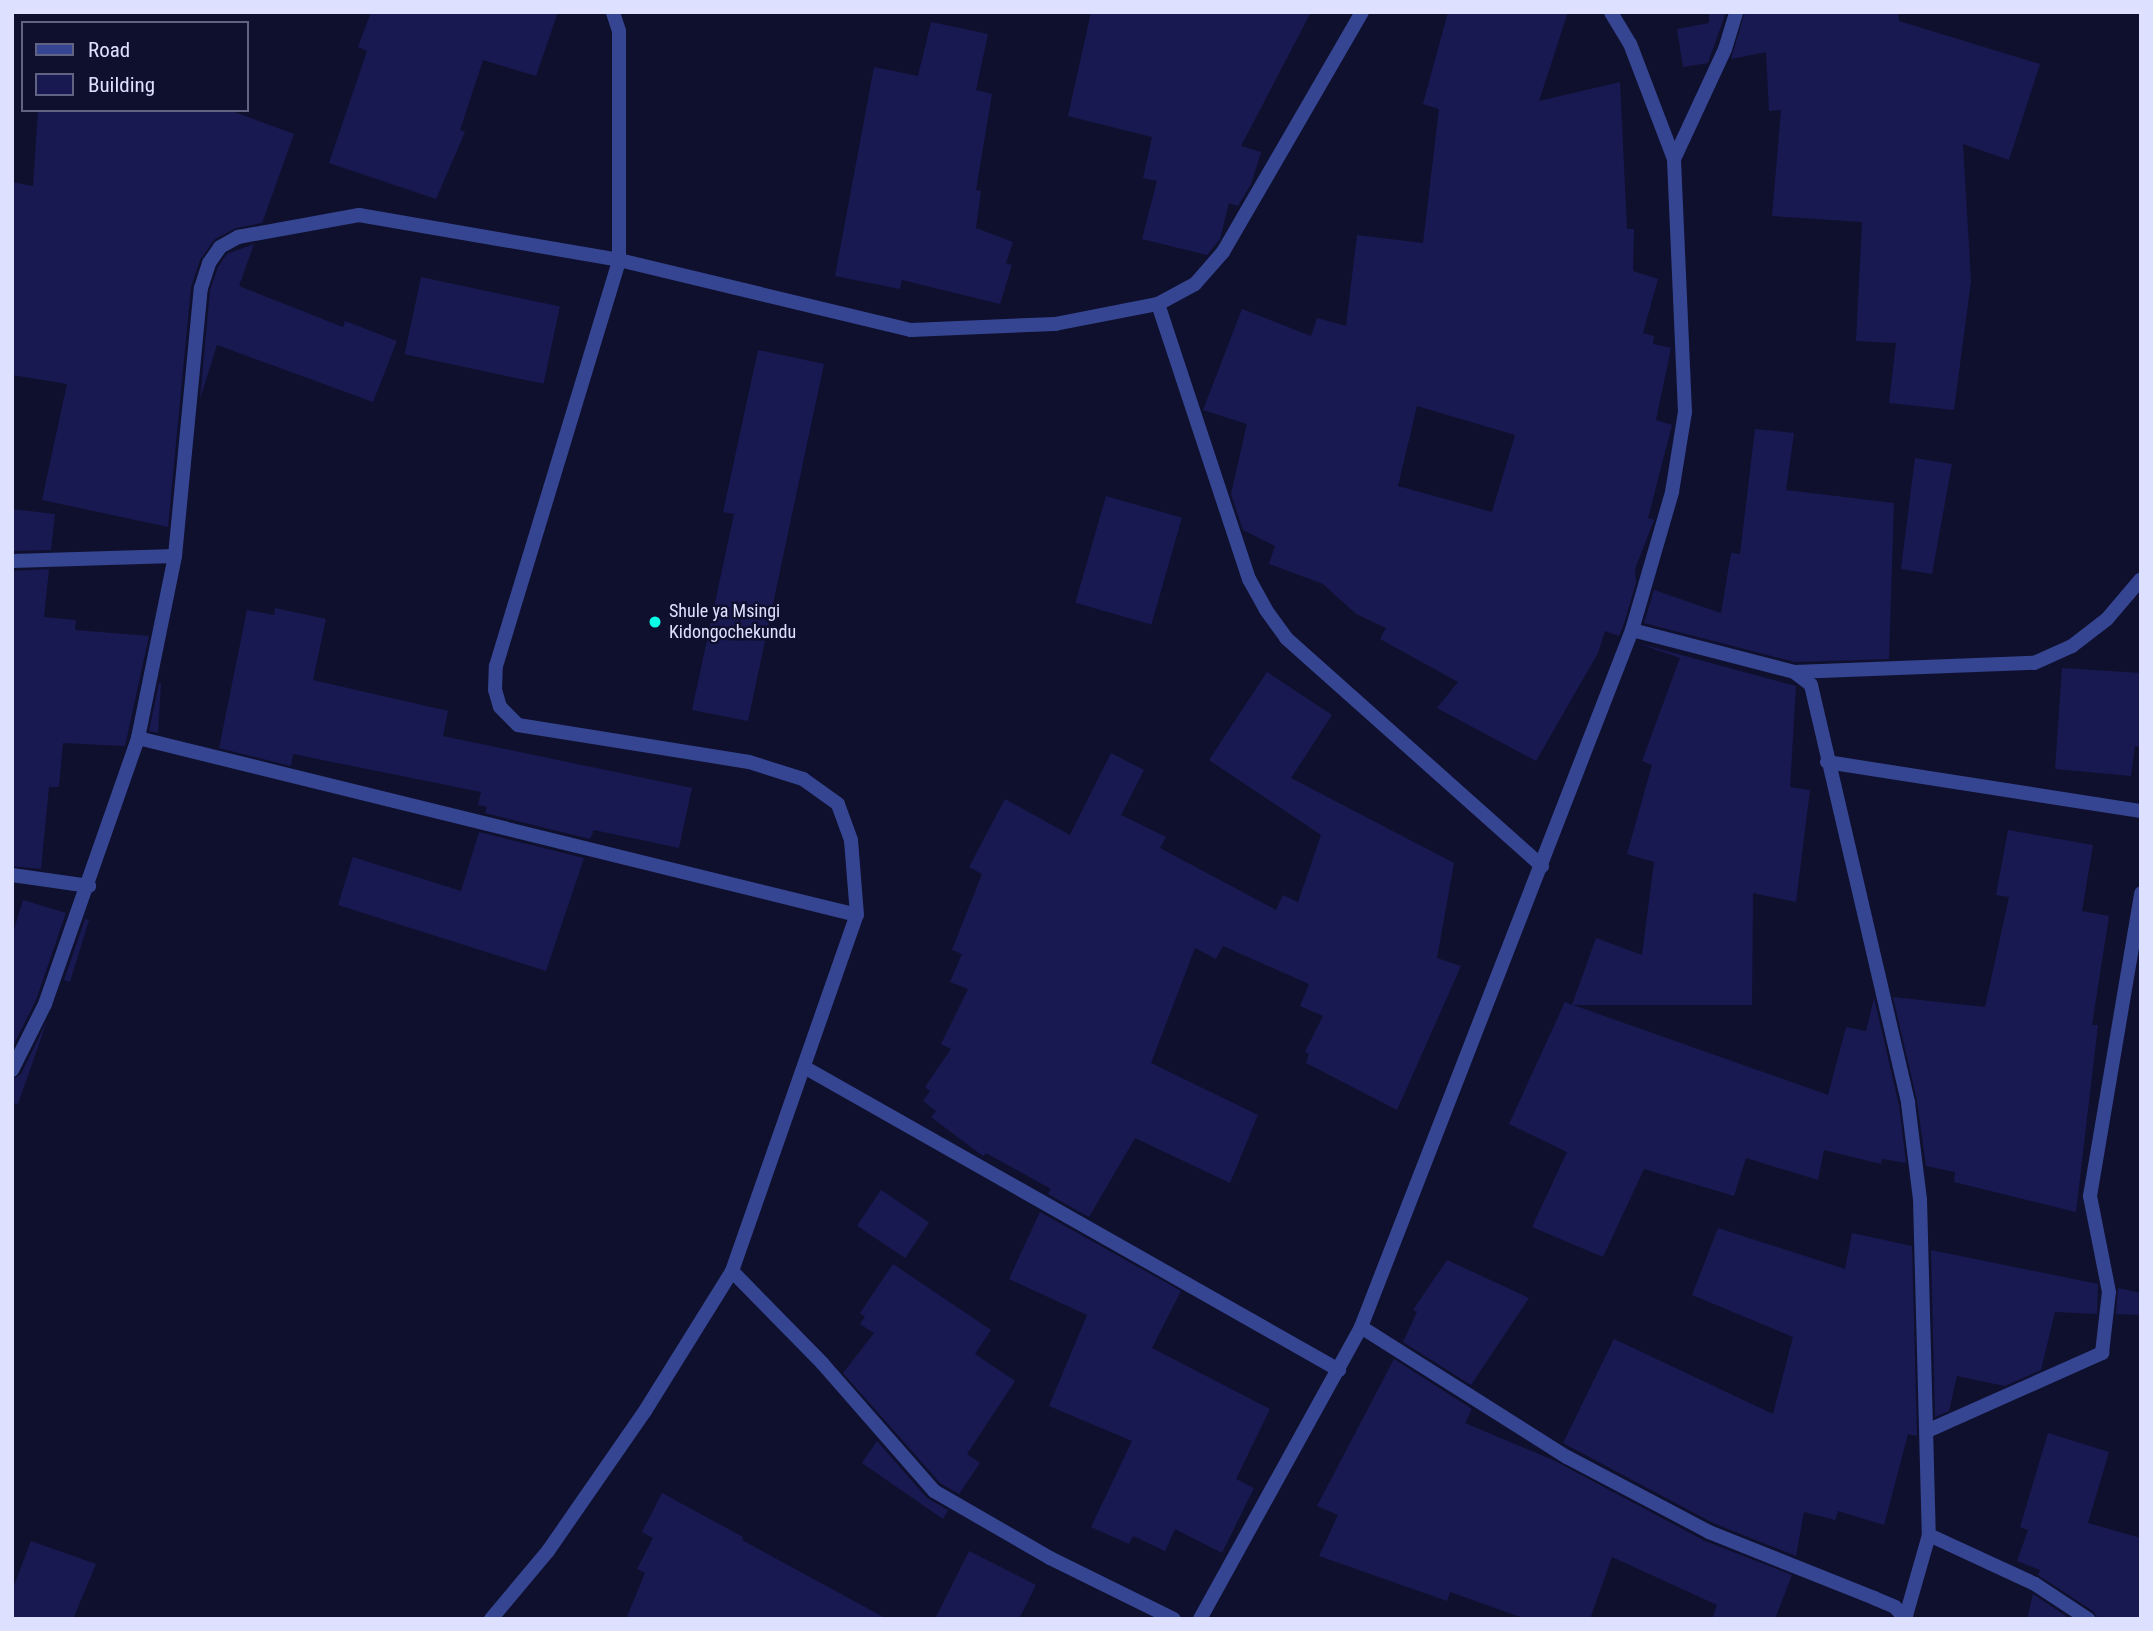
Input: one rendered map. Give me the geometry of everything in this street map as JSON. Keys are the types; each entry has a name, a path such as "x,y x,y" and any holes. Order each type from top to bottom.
{"street":[{"path":"491,1619 548,1551 630,1433 732,1271 857,915 851,840 838,804 803,779 748,762 518,725 500,707 496,666 619,260 618,31 613,12"},
{"path":"12,1070 45,1004 89,886 138,738 175,556 193,337 201,288 209,263 220,247 238,237 359,215 619,260 911,330 1055,324 1158,304 1195,284 1223,251 1362,12"},
{"path":"1200,1619 1362,1327 1632,630 1672,492 1685,412 1674,159 1630,44 1611,12"},
{"path":"1674,159 1725,49 1736,12"},
{"path":"1158,304 1250,579 1266,610 1286,638 1542,866"},
{"path":"12,561 175,556"},
{"path":"1632,630 1794,672 2034,663 2072,646 2107,619 2141,579"},
{"path":"1794,672 1811,685 1908,1103 1920,1199 1929,1535 1905,1619"},
{"path":"138,738 857,915"},
{"path":"1827,762 2141,811"},
{"path":"12,875 89,886"},
{"path":"1927,1431 2102,1353 2109,1292 2090,1196 2141,892"},
{"path":"804,1067 1339,1370"},
{"path":"732,1271 822,1363 934,1491 1050,1558 1174,1619"},
{"path":"1362,1327 1567,1457 1709,1532 1895,1607 1905,1619"},
{"path":"1929,1535 2035,1584 2088,1619"}],"building":[{"path":"371,12 558,12 536,76 483,60 460,130 465,132 436,199 329,163 367,51 358,47"},
{"path":"1091,12 1311,12 1241,146 1261,152 1251,184 1238,206 1229,203 1220,239 1207,255 1142,239 1157,181 1143,178 1152,137 1068,116"},
{"path":"1448,12 1568,12 1539,101 1620,82 1627,229 1634,229 1633,271 1658,279 1643,333 1654,336 1653,344 1671,348 1656,420 1672,425 1648,518 1654,520 1635,569 1636,583 1623,627 1619,636 1605,631 1598,653 1536,761 1437,708 1458,682 1380,639 1386,628 1356,614 1323,584 1269,564 1275,546 1243,530 1231,494 1247,424 1203,410 1242,309 1311,336 1317,318 1346,326 1357,235 1423,243 1439,109 1423,104","holes":["1417,406 1515,435 1492,512 1398,486"]},
{"path":"1709,12 1726,12 1708,63 1683,67 1677,29 1709,23"},
{"path":"1745,12 1898,12 1899,21 2040,64 2009,160 1963,144 1971,281 1954,410 1889,403 1896,343 1856,341 1862,222 1772,216 1781,110 1769,111 1766,52 1731,59"},
{"path":"931,22 988,34 976,90 992,94 976,190 981,191 976,228 1013,242 1006,263 1012,265 1000,304 902,280 900,289 835,276 874,67 918,76"},
{"path":"38,112 234,112 294,134 262,223 236,228 215,239 200,260 191,287 168,527 42,500 67,384 12,375 12,182 33,186"},
{"path":"254,244 239,286 343,327 345,321 397,341 373,402 217,345 200,399 210,290 218,267 227,254"},
{"path":"421,277 560,307 543,384 405,354"},
{"path":"758,350 824,364 748,721 692,710 734,514 723,512"},
{"path":"1755,429 1794,433 1786,490 1894,503 1889,659 1795,662 1644,623 1654,590 1721,613 1731,553 1740,554"},
{"path":"1915,458 1952,464 1932,574 1901,569"},
{"path":"1106,496 1182,518 1151,624 1075,603"},
{"path":"12,509 55,514 51,550 12,551"},
{"path":"49,569 44,617 76,620 75,630 149,636 125,746 63,743 59,787 49,787 41,869 12,866 12,571"},
{"path":"275,608 326,619 313,680 448,711 443,736 692,788 679,848 594,830 590,839 485,813 487,807 478,805 481,792 293,754 291,766 219,748 247,610 274,615"},
{"path":"1637,643 1796,686 1790,787 1810,790 1796,902 1753,893 1752,1005 1573,1005 1828,1095 1846,1027 1866,1031 1874,998 1899,1105 1906,1163 1882,1159 1881,1164 1824,1150 1818,1180 1746,1158 1734,1196 1644,1169 1603,1257 1532,1227 1567,1152 1509,1124 1565,1002 1572,1005 1596,938 1642,955 1654,862 1627,854 1652,765 1642,761 1680,658"},
{"path":"2062,668 2141,673 2141,747 2135,746 2131,776 2055,769"},
{"path":"1267,672 1332,715 1291,778 1454,863 1437,958 1461,966 1397,1110 1306,1063 1309,1054 1305,1052 1323,1016 1300,1006 1309,984 1223,946 1216,959 1195,948 1151,1063 1258,1115 1230,1183 1135,1138 1089,1217 1048,1194 1051,1189 986,1153 983,1156 931,1117 936,1111 923,1101 930,1091 925,1087 951,1049 941,1044 968,989 950,982 962,954 952,950 982,874 969,867 1005,799 1070,835 1111,753 1144,770 1121,815 1166,837 1160,848 1276,910 1283,895 1298,902 1321,835 1209,760"},
{"path":"161,683 158,733 149,731"},
{"path":"2008,830 2093,845 2082,911 2109,916 2092,1025 2098,1025 2076,1212 1954,1182 1955,1172 1926,1166 1917,1101 1893,997 1985,1007 2009,897 1996,895"},
{"path":"479,832 584,858 546,971 338,905 353,857 461,891"},
{"path":"23,900 66,913 36,1000 12,1048 12,936"},
{"path":"85,919 89,920 70,982 64,980"},
{"path":"47,1021 18,1104 12,1103 12,1080 21,1074"},
{"path":"881,1190 929,1222 905,1258 857,1226"},
{"path":"1040,1212 1181,1291 1152,1348 1270,1409 1236,1479 1254,1488 1222,1553 1175,1529 1165,1551 1133,1536 1129,1544 1091,1527 1132,1441 1049,1406 1087,1315 1009,1279"},
{"path":"1718,1228 1845,1269 1852,1233 1912,1246 1917,1436 1908,1434 1884,1525 1838,1511 1835,1520 1804,1512 1796,1556 1713,1523 1563,1443 1614,1339 1773,1414 1793,1337 1692,1295"},
{"path":"1931,1250 2098,1284 2097,1314 2055,1312 2041,1370 2005,1386 1957,1376 1949,1411 1935,1417"},
{"path":"1447,1260 1529,1298 1471,1385 1403,1342 1417,1312 1413,1310"},
{"path":"893,1264 991,1330 975,1354 1015,1381 967,1454 980,1463 959,1494 940,1483 843,1373 874,1333 860,1324 865,1317 860,1313"},
{"path":"2118,1288 2141,1293 2141,1315 2116,1314"},
{"path":"1394,1359 1472,1409 1465,1423 1553,1460 1705,1541 1792,1575 1775,1619 1712,1619 1717,1605 1612,1557 1590,1619 1526,1619 1450,1592 1447,1601 1319,1556 1338,1515 1317,1506"},
{"path":"2048,1433 2109,1452 2088,1523 2141,1538 2141,1619 2098,1619 2093,1611 2038,1575 2040,1570 2017,1561 2028,1530 2020,1527"},
{"path":"877,1441 927,1498 948,1510 943,1519 862,1463"},
{"path":"662,1493 887,1619 626,1619 645,1573 637,1569 653,1538 642,1532"},
{"path":"31,1541 96,1564 73,1619 12,1619 12,1591"},
{"path":"969,1551 1036,1585 1019,1619 935,1619"},
{"path":"2033,1594 2070,1619 2027,1619"}],"place":[{"name":"Shule ya Msingi Kidongochekundu","path":"655,622"}]}
